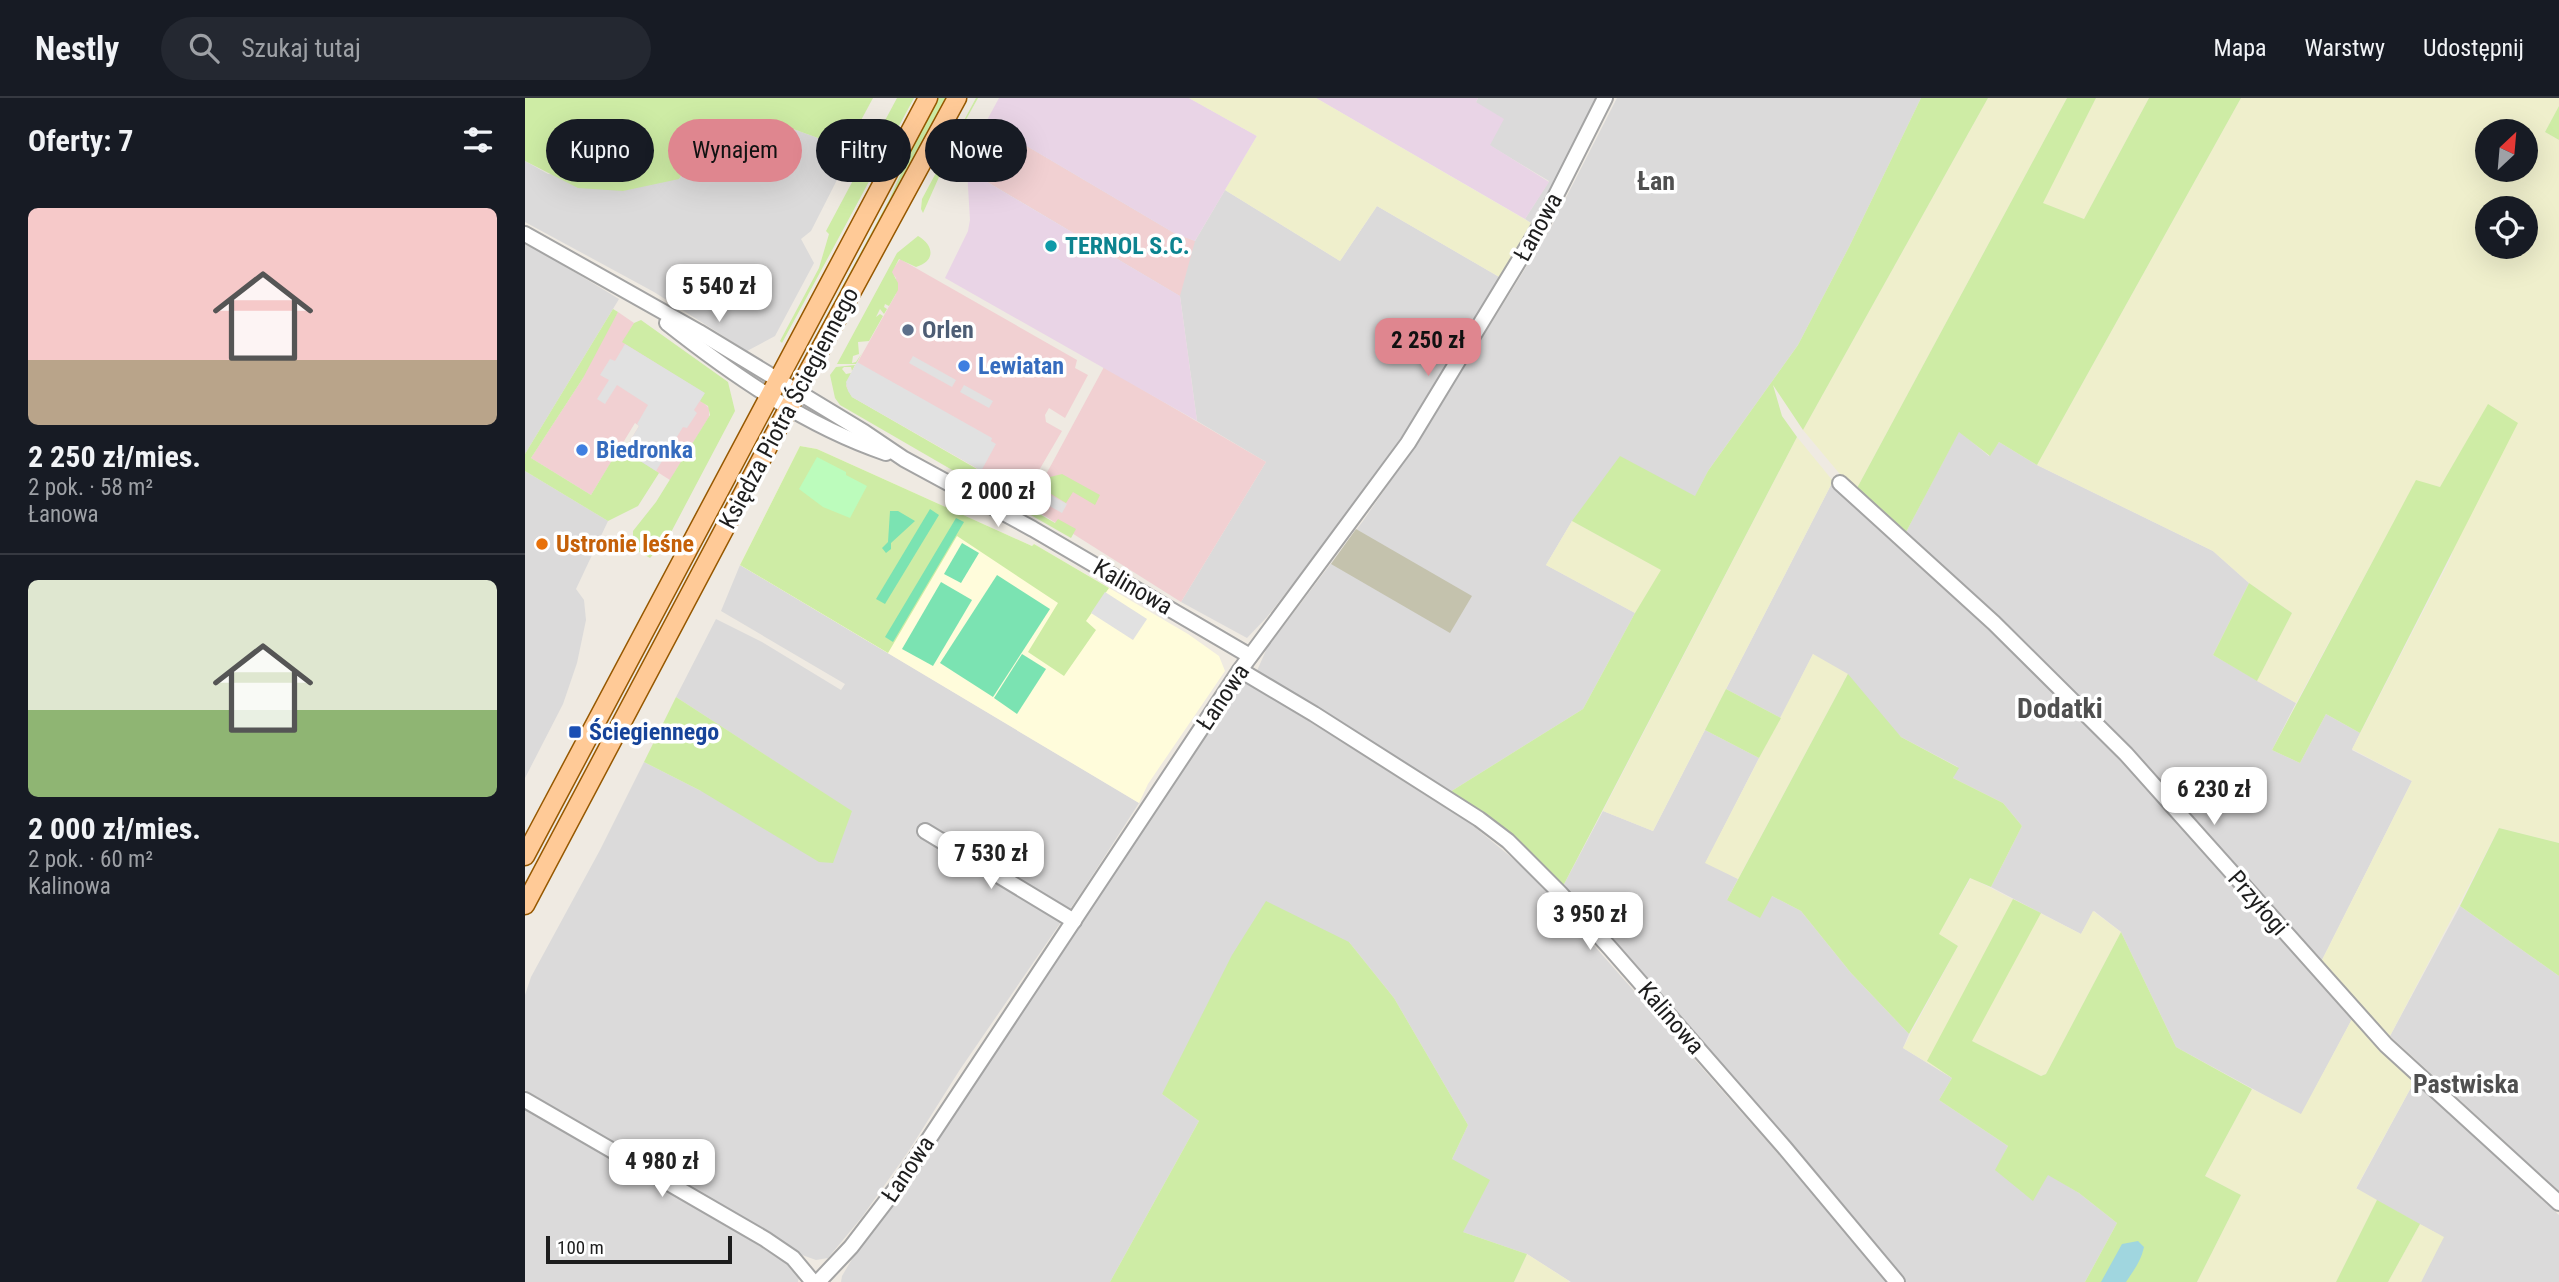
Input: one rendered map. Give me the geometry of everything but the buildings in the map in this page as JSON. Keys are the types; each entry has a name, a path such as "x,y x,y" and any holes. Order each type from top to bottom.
{"main road":[{"name":"Księdza Piotra Ściegiennego","path":"525,856 928,98"},
{"name":"Księdza Piotra Ściegiennego","path":"525,905 957,98"}],"street":[{"name":"Łanowa","path":"815,1282 851,1247 897,1187 1240,670 1408,443 1543,222 1605,98"},
{"name":"Kalinowa","path":"525,234 641,302 693,344 793,400 864,432 904,459 1034,529 1250,656"},
{"name":"Przyłogi","path":"1840,483 1994,623 2126,754 2386,1045 2559,1203"},
{"name":"Kalinowa","path":"1240,670 1469,813 1507,841 1560,892 1604,941 1784,1147 1897,1282"},
{"path":"925,831 1074,921"},
{"path":"525,1100 765,1238 793,1258 815,1282"}],"shaded area":[{"path":"999,98 1189,98 1257,136 1195,241 1174,233 1027,146 1027,119 988,119"},
{"path":"1316,98 1478,98 1476,102 1504,119 1490,145 1549,182 1525,219"},
{"path":"1478,98 1596,98 1531,223 1525,219 1549,181 1489,145 1476,102"},
{"path":"1617,98 1921,98 1798,345 1708,471 1695,497 1572,521 1546,565 1635,613 1583,709 1450,792 1306,701 1256,673 1267,648 1363,521 1461,372 1551,227"},
{"path":"802,132 816,137 816,182 836,182 811,231 801,239 814,263 775,336 747,351 654,292 525,222 525,161 546,173 546,182 654,182 654,178 668,179 668,182 802,182"},
{"path":"1027,146 1174,233 1195,241 1225,190 1340,261 1377,206 1501,278 1416,420 1267,617 1247,638 1181,602 1266,462 1197,421 1180,296 988,182 1027,182"},
{"path":"1027,146 1174,233 1195,241 1180,296 988,182 1027,182"},
{"path":"968,182 987,182 1180,296 1197,421 945,278 968,231"},
{"path":"525,242 619,299 525,454"},
{"path":"900,259 1077,360 1075,368 1088,375 1065,418 1049,408 1045,415 1046,422 1062,431 1024,496 980,475 977,468 855,398 846,386 896,294 896,278 891,272"},
{"path":"618,312 634,323 623,342 705,393 704,403 709,408 709,417 670,480 624,451 639,426 635,423 591,495 531,458 583,378 587,364"},
{"path":"625,344 705,393 694,410 697,413 687,428 683,427 656,471 624,451 648,405 617,385 605,404 597,399 609,380 600,375 610,359 615,361"},
{"path":"913,356 956,380 952,387 909,363"},
{"path":"857,362 992,438 991,441 996,444 980,473 977,468 852,397 846,382"},
{"path":"1104,367 1266,462 1181,602 1029,506"},
{"path":"964,385 993,401 989,408 960,392"},
{"path":"1959,431 1989,456 1999,442 2037,465 2213,551 2249,583 2213,655 2296,703 2272,750 2300,763 2326,714 2360,733 2352,750 2412,781 2321,962 2099,715 1905,534"},
{"path":"800,446 817,449 1032,546 1034,544 1188,634 1219,656 1225,671 1148,784 1139,803 740,565"},
{"path":"525,471 608,521 576,589 584,600 586,620 577,663 563,704 525,778"},
{"path":"1833,481 2016,652 2148,786 2248,905 2330,990 2352,1019 2301,1115 2176,1047 2121,932 2094,911 2081,934 1991,887 2022,826 2003,803 1953,778 1958,767 1901,737 1813,654 1781,718 1726,689"},
{"path":"1045,492 1067,504 1062,513 1037,499"},
{"path":"1356,529 1472,596 1450,633 1331,564"},
{"path":"740,565 1139,803 959,1071 908,1152 862,1217 828,1258 816,1260 802,1255 525,1090 525,995 531,977 644,762 701,791 851,811 676,697 716,619 762,642 841,690 845,684 721,611"},
{"path":"1105,592 1147,619 1133,640 1091,613"},
{"path":"1247,682 1471,824 1529,872 1891,1282 1571,1282 1527,1254 1463,1232 1452,1159 1468,1125 1394,998 1349,942 1162,1094 1199,1121 1110,1282 841,1282 861,1244 909,1180 1239,683"},
{"path":"1705,730 1759,758 1706,862 1738,879 1727,900 1772,896 1801,911 1851,973 1909,1034 1903,1048 1952,1078 1939,1100 2008,1146 1996,1170 2048,1174 2079,1193 2117,1223 2085,1282 1906,1282 1563,886 1603,811 1653,831"},
{"path":"2460,906 2559,976 2559,1191 2390,1036"},
{"path":"2414,1082 2559,1215 2559,1282 2421,1282 2443,1237 2356,1189"},
{"path":"525,1109 755,1243 787,1264 799,1277 798,1282 525,1282"}],"green space":[{"path":"525,98 873,98 862,119 816,119 816,137 802,132 802,119 668,119 668,181 623,191 578,188 566,182 654,182 654,119 546,119 546,172 525,161"},
{"path":"897,98 914,98 903,119 886,119"},
{"path":"938,98 948,98 937,119 927,119"},
{"path":"976,98 978,98 966,119"},
{"path":"1189,98 1316,98 1531,223 1501,278 1377,206 1340,261 1225,190 1257,136"},
{"path":"1921,98 1988,98 1803,430 1773,385 1782,416 1797,437 1563,886 1493,820 1450,792 1583,709 1661,570 1572,521 1620,456 1695,496 1708,471 1798,345"},
{"path":"1988,98 2067,98 1856,490 1803,430"},
{"path":"2067,98 2096,98 2043,203 2084,219 2149,98 2241,98 2037,465 1999,442 1990,456 1959,432 1905,534 1856,490"},
{"path":"2096,98 2149,98 2084,219 2042,203"},
{"path":"2241,98 2559,98 2559,106 2545,132 2559,140 2559,843 2499,828 2390,1036 2321,962 2412,781 2352,749 2451,558 2488,405 2440,487 2416,481 2296,703 2257,681 2292,613 2249,583 2213,551 2037,465"},
{"path":"2559,106 2559,140 2545,132"},
{"path":"925,122 925,140 911,166 911,150"},
{"path":"852,182 869,182 782,343 780,341 819,268 829,234 826,231"},
{"path":"897,182 902,182 807,357 805,356"},
{"path":"931,182 937,182 923,213 922,199"},
{"path":"918,236 930,248 930,257 916,267 899,259 892,272 898,283 898,290 889,306 885,304 887,309 884,314 880,309 876,317 880,314 883,316 869,341 858,342 859,354 853,356 852,363 856,362 862,353 856,364 837,364 897,253"},
{"path":"613,309 618,312 583,378 531,458 591,495 620,447 659,473 638,506 608,521 525,471 525,454"},
{"path":"641,320 728,382 735,411 668,538 650,558 636,550 633,531 656,502 710,415 708,406 700,401 704,393 622,342 634,323"},
{"path":"855,365 852,371 851,367 842,369 846,374 851,373 846,386 852,397 977,469 978,478 966,478 840,405 835,398 830,375 836,367"},
{"path":"2488,404 2518,423 2360,733 2326,714 2300,763 2272,750 2416,480 2440,487"},
{"path":"1797,437 1833,481 1653,831 1603,811"},
{"path":"800,446 817,449 1032,546 1034,544 1109,588 1086,621 1096,630 1064,676 1028,652 1058,603 957,536 888,653 740,565"},
{"path":"817,457 867,486 850,518 823,507 799,489"},
{"path":"1062,474 1100,495 1095,505 1073,492 1066,503 1043,489 1050,477"},
{"path":"930,509 939,515 885,604 876,599"},
{"path":"1031,509 1055,523 1058,519 1076,529 1071,538 1029,514"},
{"path":"890,511 898,511 915,521 891,543 891,549 886,553 882,548 888,542"},
{"path":"956,518 964,522 893,642 885,637"},
{"path":"1572,521 1662,570 1635,613 1546,565"},
{"path":"962,543 979,553 961,583 944,574"},
{"path":"997,575 1050,609 993,697 940,663"},
{"path":"941,582 972,600 933,666 902,649"},
{"path":"2249,583 2292,613 2257,681 2213,655"},
{"path":"1022,654 1046,669 1017,714 994,698"},
{"path":"1813,654 1848,674 1738,879 1705,863"},
{"path":"1848,674 1901,737 1959,768 1953,778 2003,803 2022,826 1991,887 1970,878 1939,934 1958,946 1909,1034 1851,973 1801,911 1772,896 1760,918 1727,900"},
{"path":"1726,689 1781,718 1759,758 1705,730"},
{"path":"676,697 852,811 833,863 819,862 701,791 644,762"},
{"path":"2499,828 2559,843 2559,976 2460,906"},
{"path":"1971,878 2081,934 2093,911 2121,932 2046,1074 2041,1076 1972,1041 1952,1078 1903,1048 1958,946 1938,935"},
{"path":"2013,899 2041,913 1972,1041 2041,1076 2046,1074 2121,932 2176,1047 2252,1089 2205,1176 2241,1195 2197,1282 2085,1282 2117,1223 2079,1193 2048,1175 2033,1201 1995,1170 2008,1146 1939,1100 1952,1078 1927,1061"},
{"path":"1266,901 1349,942 1394,998 1468,1125 1452,1159 1490,1180 1463,1232 1527,1254 1514,1282 1110,1282 1199,1121 1162,1094 1232,955"},
{"path":"2352,1019 2414,1082 2356,1188 2377,1200 2336,1282 2197,1282 2241,1195 2205,1176 2252,1089 2301,1114"},
{"path":"2377,1200 2420,1224 2388,1282 2336,1282"},
{"path":"2420,1224 2444,1237 2421,1282 2388,1282"},
{"path":"1527,1254 1569,1281 1514,1282"}],"water":[{"path":"2138,1241 2144,1247 2143,1252 2126,1282 2101,1282 2122,1244"}],"place":[{"name":"TERNOL S.C.","path":"1051,246"},
{"name":"Orlen","path":"908,330"},
{"name":"Lewiatan","path":"964,366"},
{"name":"Biedronka","path":"582,450"},
{"name":"Ustronie leśne","path":"542,544"},
{"name":"Ściegiennego","path":"575,732"}],"district":[{"name":"Łan","path":"1656,181"},
{"name":"Dodatki","path":"2060,708"},
{"name":"Pastwiska","path":"2466,1084"}]}
